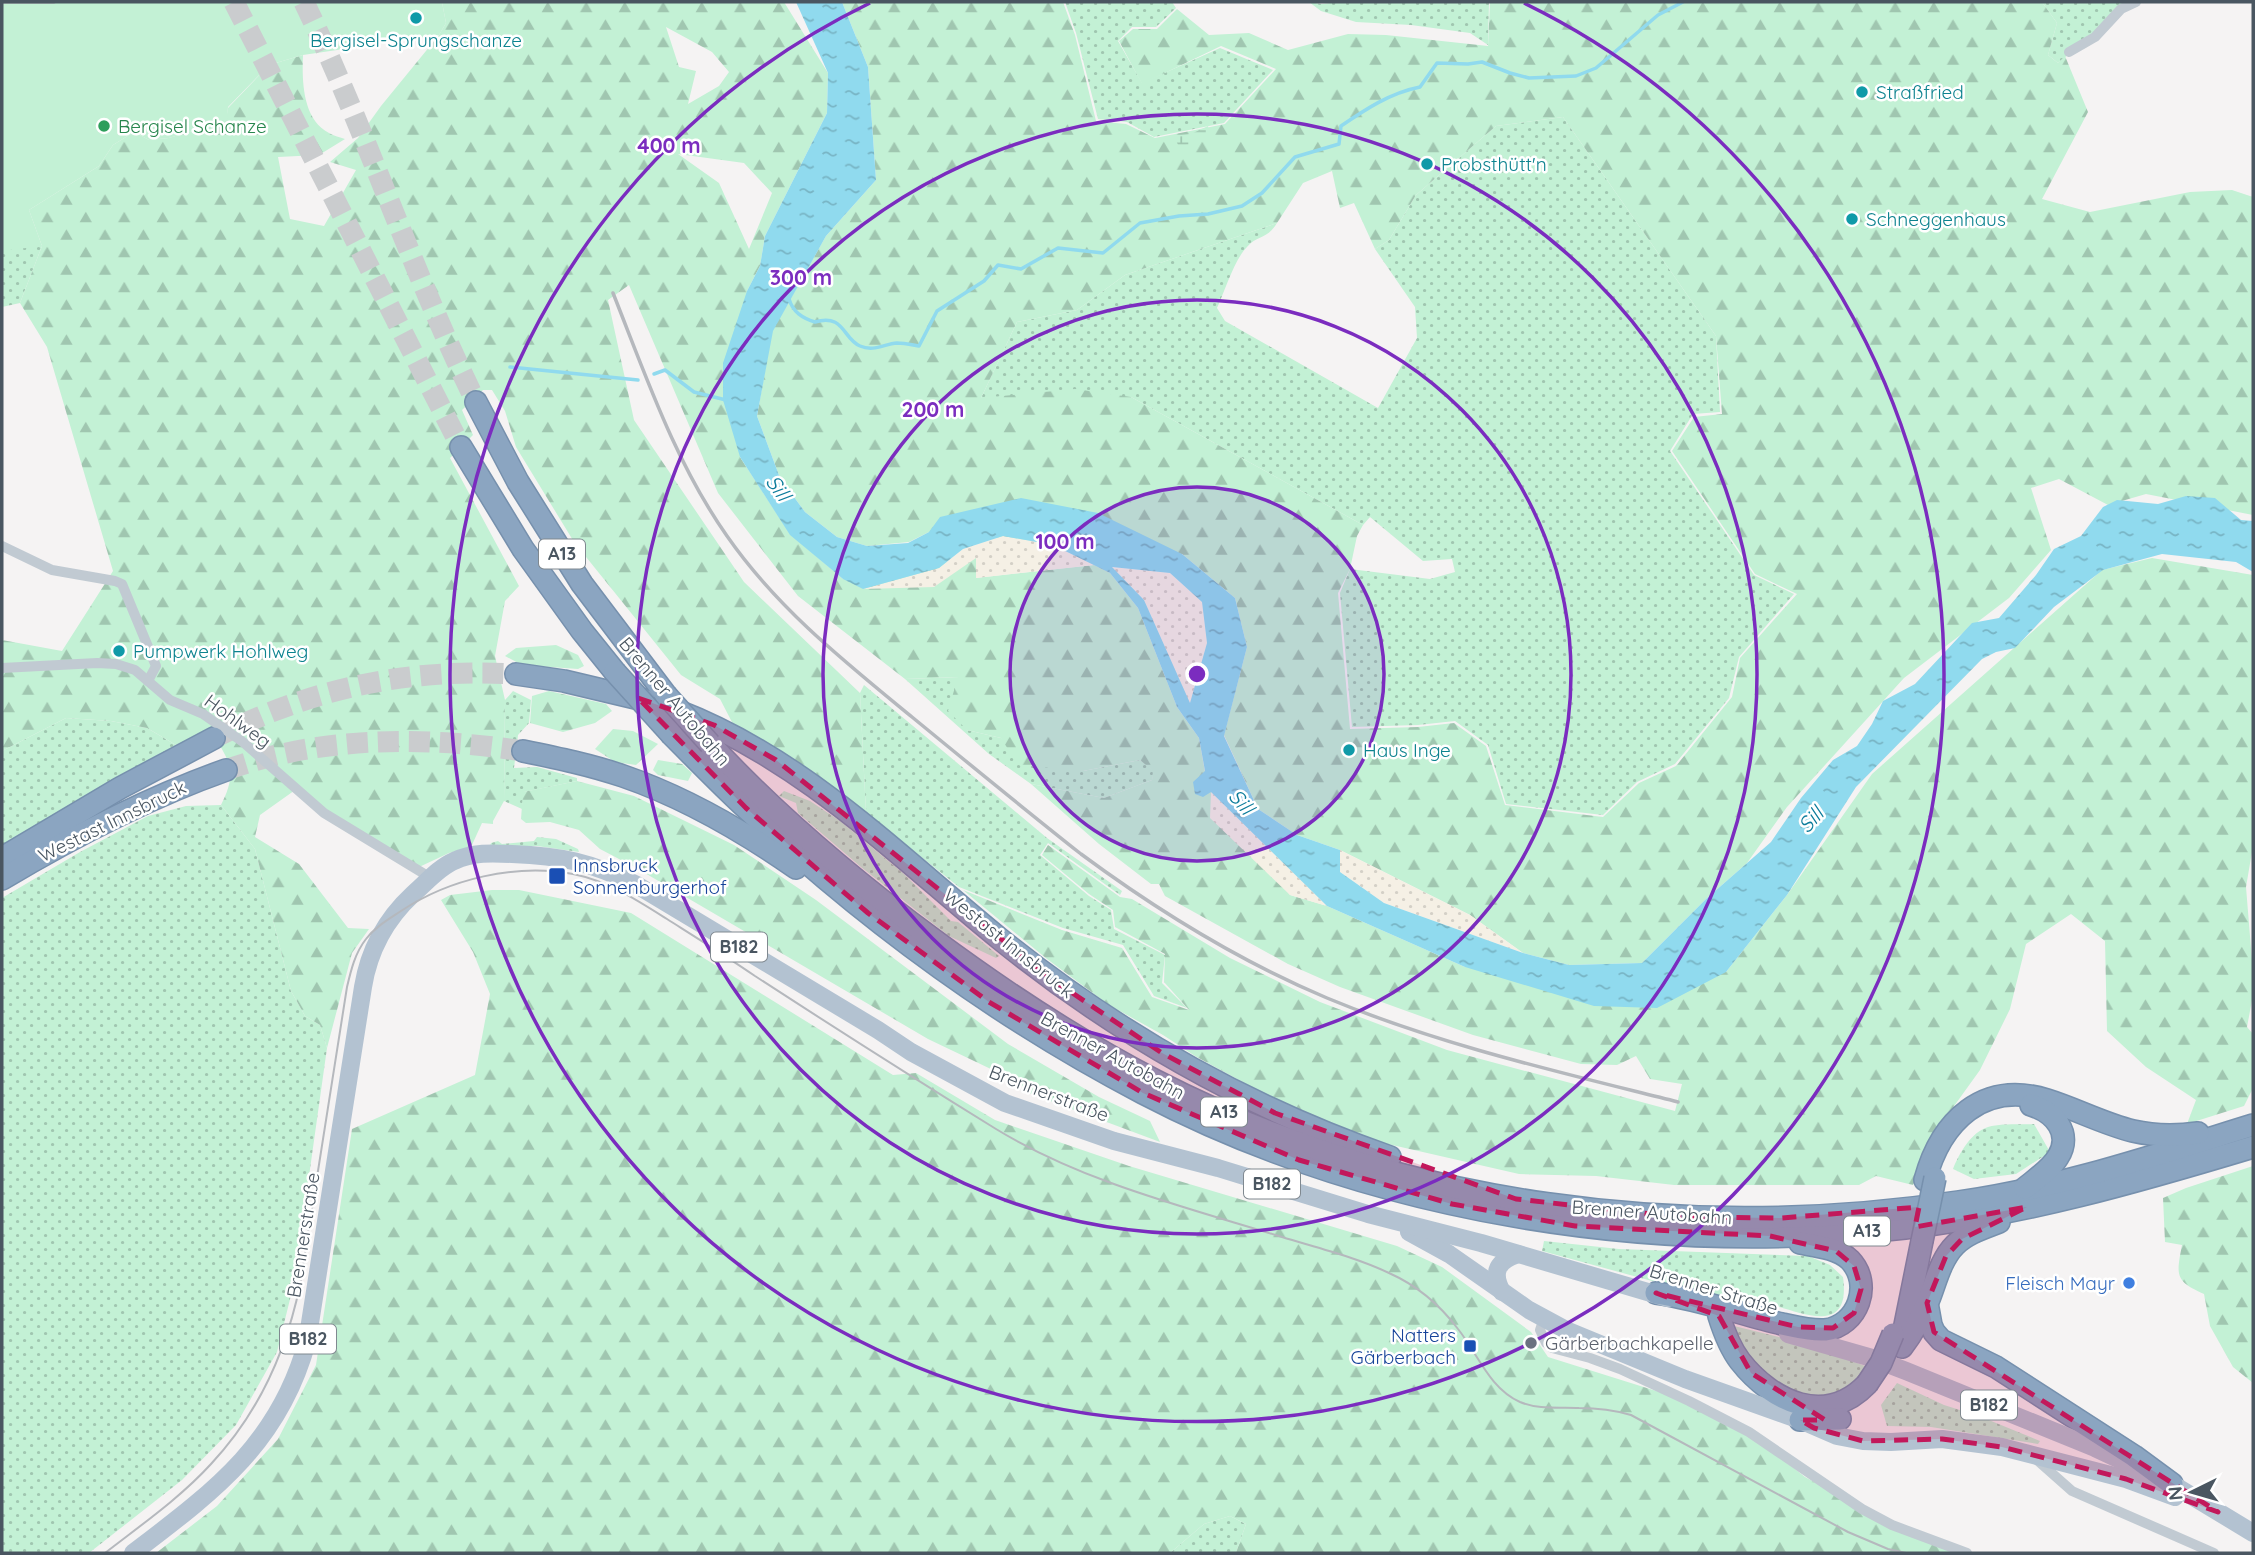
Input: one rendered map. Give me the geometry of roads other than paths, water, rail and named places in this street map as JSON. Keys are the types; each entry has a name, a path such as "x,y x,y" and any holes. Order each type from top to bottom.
{"highway":[{"name":"Brenner Autobahn","path":"476,402 518,482 582,584 667,695 710,744 778,812 839,867 892,909 1045,1018 1110,1056 1202,1102 1298,1142 1381,1169 1516,1199 1630,1214 1781,1218 1851,1215 1960,1202 2025,1198"},
{"name":"Brenner Autobahn","path":"461,447 523,549 615,673 672,735 746,808 807,862 920,953 1030,1029 1186,1115 1299,1160 1452,1204 1518,1217 1575,1226 1693,1236 1770,1236 1906,1228 1962,1220 2103,1170 2253,1133"},
{"name":"Westast Innsbruck","path":"516,674 606,689 664,705 714,724 776,760 826,794 999,939 1107,1018 1162,1053 1214,1083 1275,1113 1341,1140 1516,1199"},
{"name":"Westast Innsbruck","path":"2,858 120,788 214,738"},
{"name":"A13","path":"523,751 567,760 624,777 720,821 766,848 920,953"},
{"name":"Westast Innsbruck","path":"2,879 86,830 169,791 226,770"},
{"path":"1800,1420 1845,1418 1863,1407 1872,1389 1893,1367 1902,1338 1917,1242 1937,1146 1952,1123 1970,1108 1996,1097 2035,1097 2132,1131 2168,1153 2253,1133"},
{"path":"1902,1338 1927,1303 1942,1265 1953,1247 1973,1233 2002,1221 2025,1198 2057,1160 2063,1142 2062,1130 2054,1116 2043,1109 2014,1104 1995,1107 1966,1122 1950,1140 1930,1179"},
{"path":"1656,1293 1815,1330 1833,1328 1847,1321 1858,1304 1861,1289 1858,1273 1849,1259 1826,1248 1770,1236"},
{"path":"1927,1303 1931,1325 1941,1340 1996,1367 2134,1456 2172,1484"},
{"path":"1719,1316 1740,1361 1768,1388 1786,1399 1815,1406 1836,1405 1872,1389"}],"main road":[{"name":"Brennerstraße","path":"134,1553 204,1498 238,1466 273,1422 293,1384 307,1342 367,965 376,943 392,917 431,878 477,864 520,854 556,856 584,862 635,884 878,1030 1059,1113 1176,1156 1368,1214"},
{"name":"Brenner Straße","path":"1368,1214 1656,1293 1699,1311 1802,1337 1883,1362 2095,1448 2172,1484 2253,1533"},
{"name":"B182","path":"1368,1214 1450,1254 1502,1292 1566,1330 1653,1367 1800,1420"},
{"path":"1502,1292 1496,1278 1498,1269 1507,1258 1518,1254"},
{"name":"Brenner Straße","path":"1800,1420 1837,1436 1863,1441 1942,1439 1992,1446 2126,1479 2218,1512"}],"street":[{"path":"2068,52 2095,37 2121,9 2136,2"},
{"path":"2,546 52,570 122,584 156,666 148,681"},
{"name":"Hohlweg","path":"2,668 116,664 135,670 170,699 204,714 243,742 324,813 431,878"},
{"path":"1544,1318 1539,1330 1552,1348 1610,1365 1689,1401 1749,1433 1862,1509 1892,1525 1967,1553"},
{"path":"2032,1455 2072,1491 2214,1553"}],"water":[{"name":"Sill","path":"796,2 842,2 868,67 876,180 826,236 773,331 757,416 780,478 805,512 837,537 867,546 908,543 929,532 940,517 1021,498 1098,513 1182,554 1235,598 1247,647 1224,736 1258,809 1297,835 1340,850 1340,872 1384,903 1523,953 1569,965 1642,963 1706,899 1771,842 1801,798 1833,760 1857,746 1883,701 1915,684 1972,623 1999,618 2036,575 2054,549 2081,536 2103,507 2117,500 2158,504 2186,496 2215,498 2241,520 2253,521 2253,572 2236,562 2162,554 2103,570 2054,607 2015,648 1996,652 1982,659 1856,787 1787,895 1726,972 1657,1008 1594,1006 1465,967 1327,906 1211,792 1203,797 1195,794 1193,782 1205,771 1199,738 1177,707 1138,608 1110,573 1053,545 1003,536 963,549 939,568 863,589 843,579 790,535 740,457 723,400 723,363 747,291 760,266 765,236 827,113 828,73","holes":["1112,567 1170,573 1202,602 1207,643 1190,703 1144,600"]}],"waterway":[{"path":"789,299 793,308 802,316 815,322 825,320 838,324 854,343 865,348 897,343 919,346 937,311 984,281 998,265 1021,269 1058,248 1103,253 1140,223 1208,214 1242,206 1262,193 1295,157 1339,144 1341,126 1388,97 1420,87 1437,63 1482,62 1529,78 1576,76 1596,68 1658,15 1683,2"},
{"path":"510,367 638,380"},
{"path":"654,374 665,370 694,392 726,400"}],"tunnel":[{"path":"234,2 461,447"},
{"path":"304,2 327,51 431,303 476,402"},
{"path":"214,738 287,706 361,685 437,674 516,674"},
{"path":"226,770 299,751 373,742 448,743 523,751"}],"tram line":[{"path":"105,1553 173,1500 228,1445 256,1403 278,1358 300,1285 347,987 362,944 387,920 440,890 484,876 529,871 551,871 586,877 633,898 1029,1148 1135,1192 1350,1257 1399,1278 1427,1296 1451,1320 1492,1379 1509,1396 1520,1402 1542,1407 1599,1409 1631,1415 1848,1532 1888,1549 1906,1553"}],"railway":[{"path":"2,2 54,2"},
{"path":"613,293 677,448 709,508 747,562 790,610 837,655 1081,854 1200,934 1262,968 1327,998 1456,1044 1678,1102"}],"place":[{"name":"Bergisel-Sprungschanze","path":"416,18"},
{"name":"Straßfried","path":"1862,92"},
{"name":"Bergisel Schanze","path":"104,126"},
{"name":"Probsthütt'n","path":"1427,164"},
{"name":"Schneggenhaus","path":"1852,219"},
{"name":"Pumpwerk Hohlweg","path":"119,651"},
{"name":"Haus Inge","path":"1349,750"},
{"name":"Innsbruck Sonnenburgerhof","path":"557,876"},
{"name":"Fleisch Mayr","path":"2129,1283"},
{"name":"Gärberbachkapelle","path":"1531,1343"},
{"name":"Natters Gärberbach","path":"1470,1346"}]}
